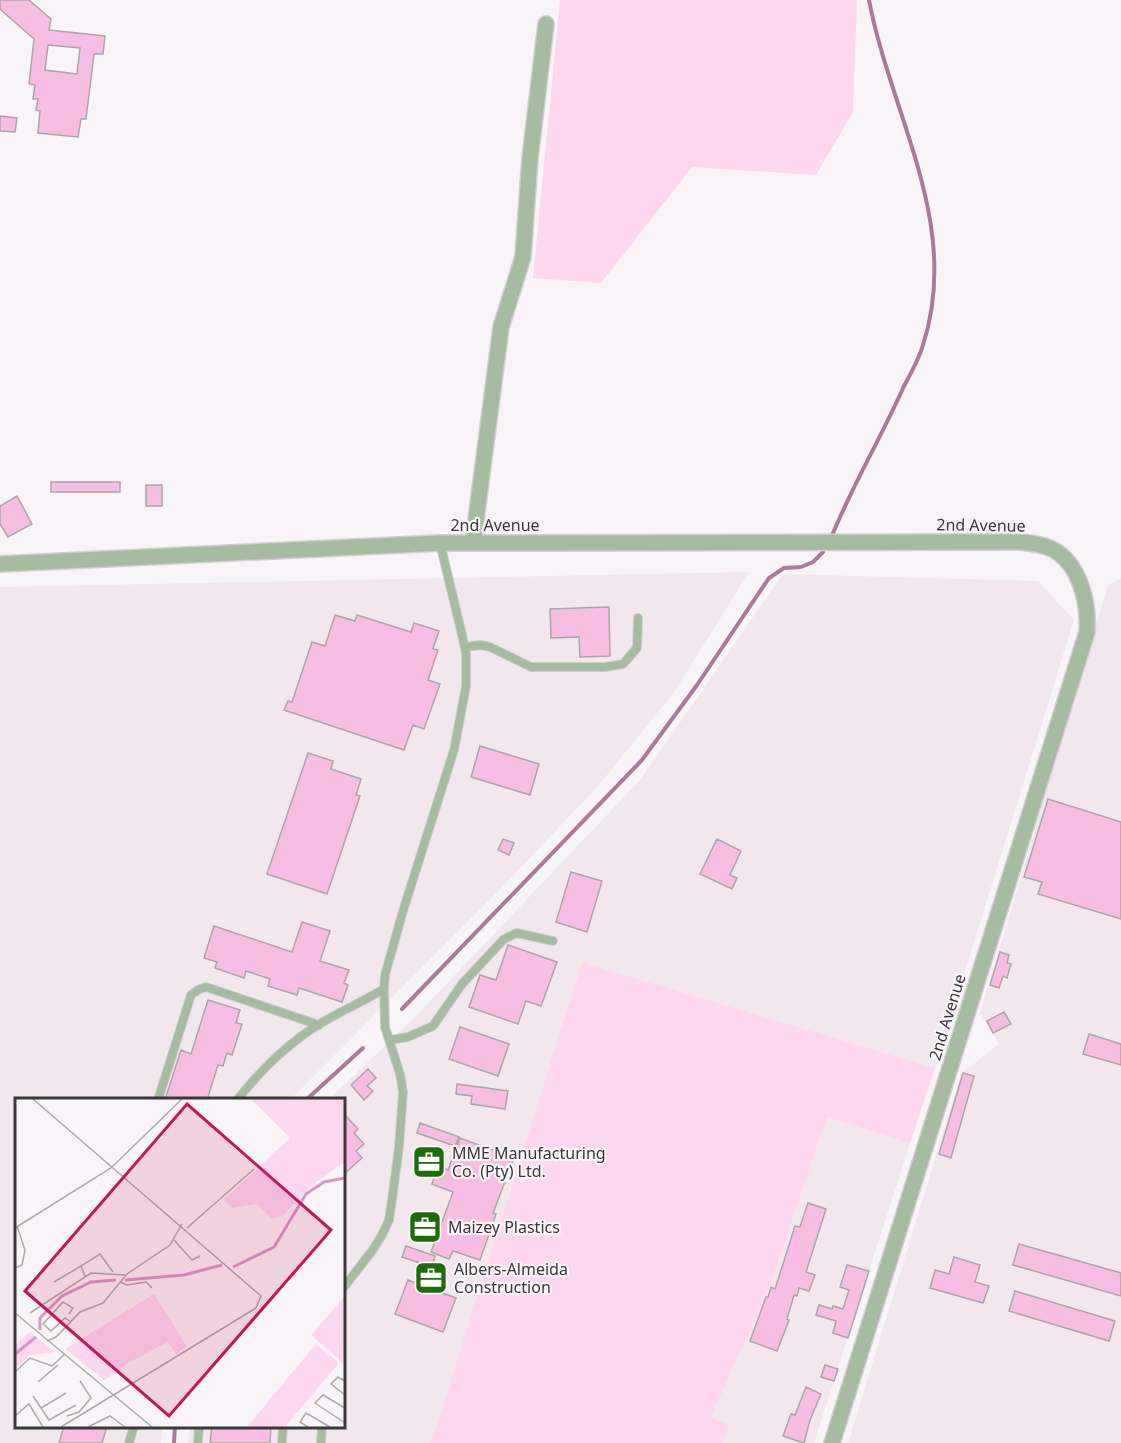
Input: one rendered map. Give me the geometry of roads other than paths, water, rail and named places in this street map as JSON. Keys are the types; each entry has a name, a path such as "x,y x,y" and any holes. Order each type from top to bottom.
{"street":[{"path":"473,543 501,327 523,257 530,158 546,24"},
{"name":"2nd Avenue","path":"0,564 440,543 1020,542 1051,548 1063,556 1072,568 1079,584 1087,613 1087,632 832,1443"}],"lane":[{"path":"345,1286 372,1251 388,1220 399,1147 403,1092 386,1027 383,1004 385,975 454,750 466,686 465,647 440,543"},
{"path":"465,647 481,645 490,647 531,667 605,667 623,664 637,648 638,618"},
{"path":"390,1040 408,1037 433,1026 462,984 504,939 517,933 553,941"},
{"path":"159,1098 191,995 198,990 206,987 319,1025"},
{"path":"239,1098 272,1061 319,1025 384,989"},
{"path":"129,1443 133,1428"},
{"path":"198,1443 199,1428"},
{"path":"282,1443 283,1428"},
{"path":"321,1443 322,1428"}],"waterway":[{"path":"831,538 919,355 933,300 934,256 929,213 919,171 879,43 869,0"},
{"path":"402,1009 642,760 697,685 769,578 784,568 801,567 813,562 823,552"},
{"path":"308,1098 363,1048"},
{"path":"174,1443 175,1428"}],"place":[{"name":"MME Manufacturing Co. (Pty) Ltd.","path":"429,1162"},
{"name":"Maizey Plastics","path":"425,1227"},
{"name":"Albers-Almeida Construction","path":"431,1278"}]}
